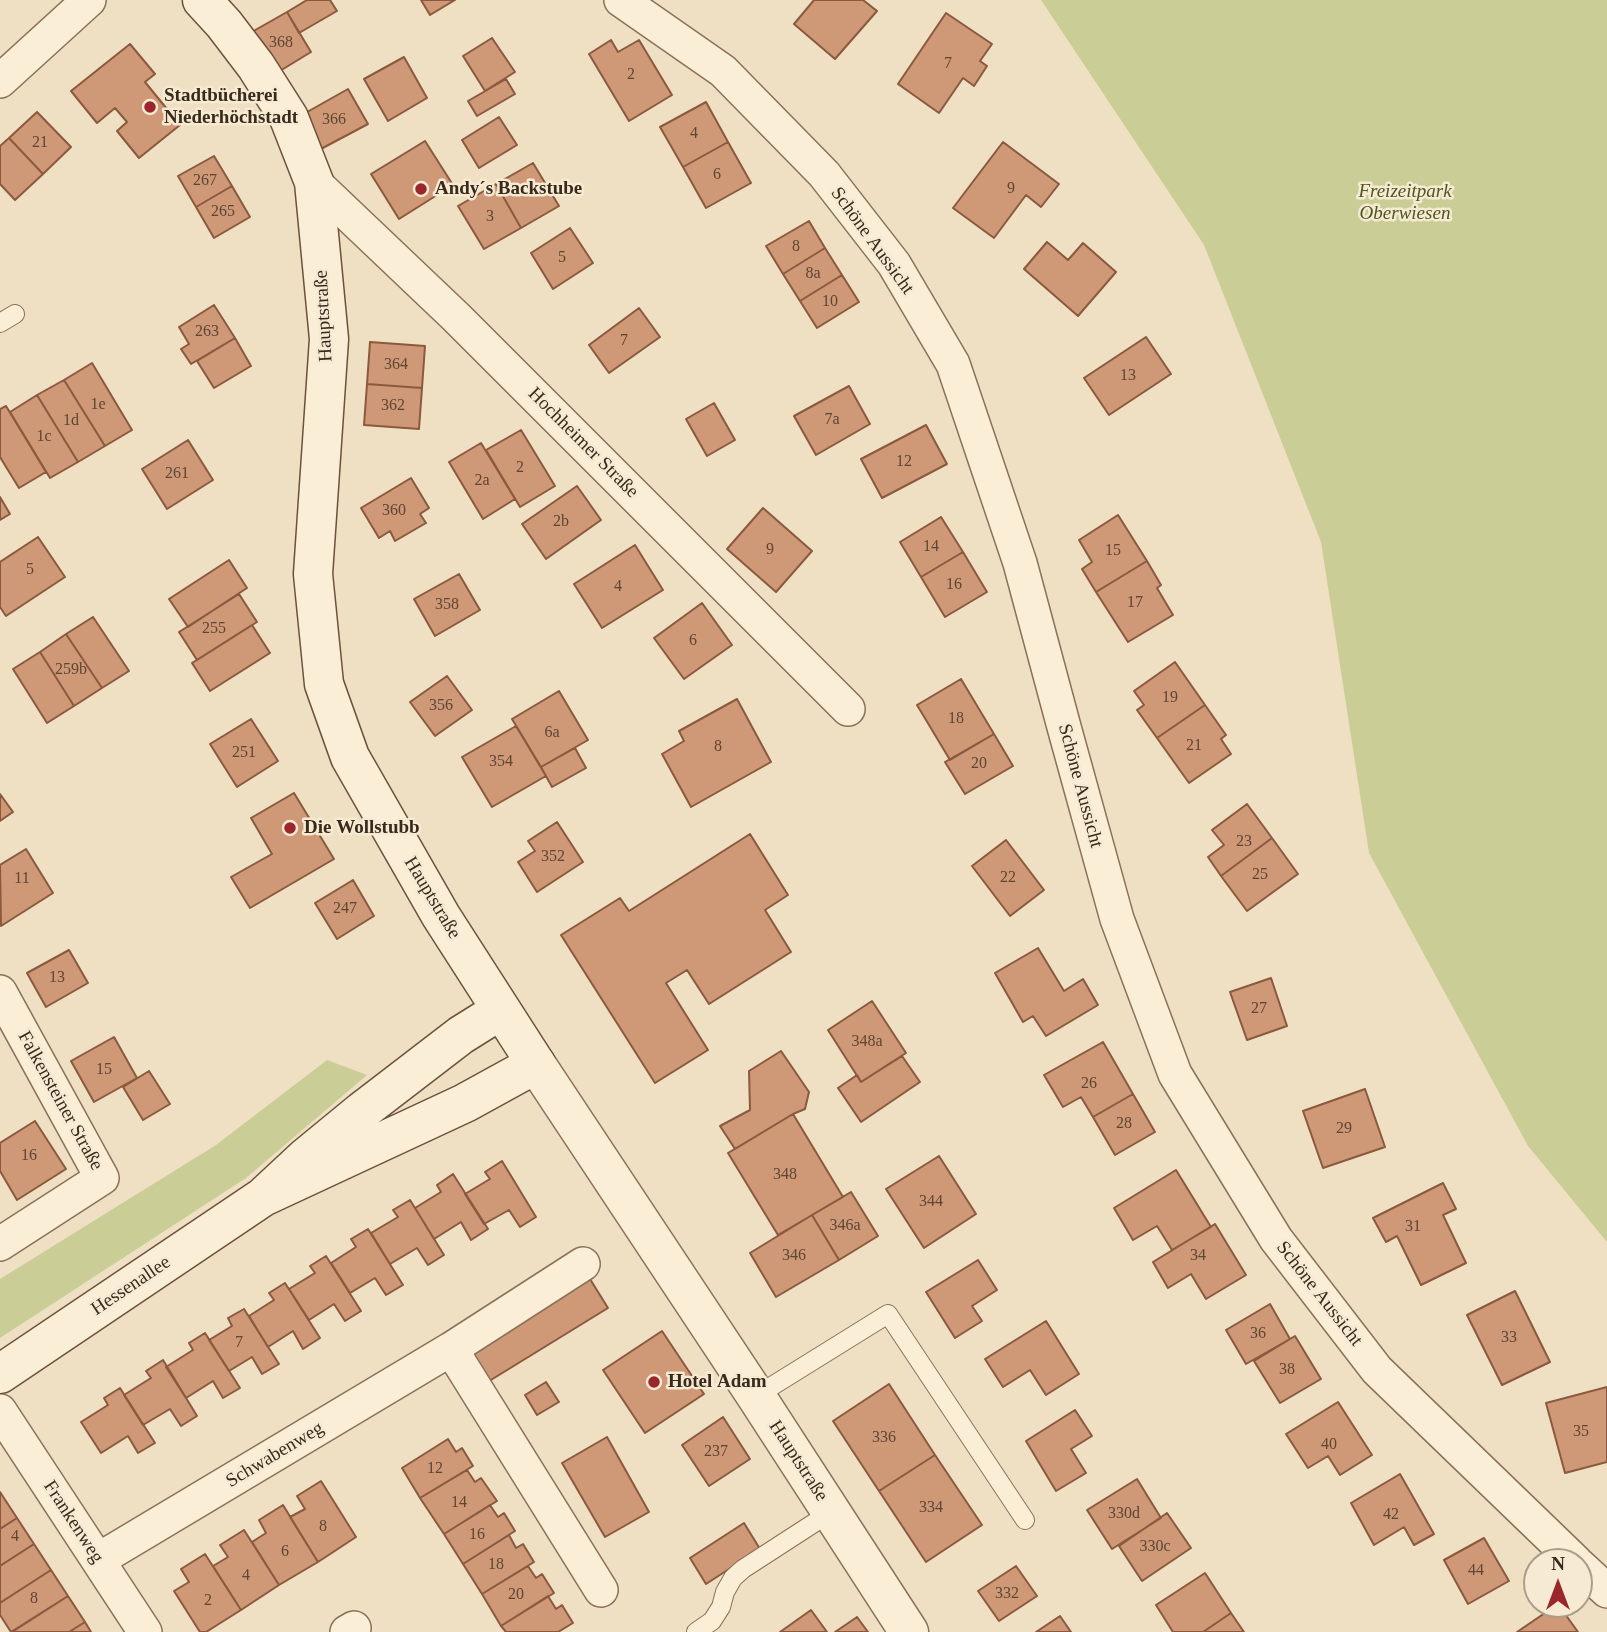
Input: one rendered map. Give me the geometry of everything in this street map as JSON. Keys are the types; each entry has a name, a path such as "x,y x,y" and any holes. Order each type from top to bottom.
{"main road":[{"name":"Hauptstraße","path":"202,0 256,66 289,118 314,182 329,340 313,574 324,684 350,757 441,916 501,1010 909,1632"},
{"name":"Hessenallee","path":"263,1197 362,1111 461,1035 501,1010"},
{"name":"Hessenallee","path":"0,1374 263,1197 465,1103 536,1064"}],"street":[{"path":"0,81 89,0"},
{"name":"Schöne Aussicht","path":"621,0 723,71 824,174 894,264 953,365 1020,563 1117,919 1175,1074 1276,1239 1377,1370 1562,1548"},
{"name":"Hochheimer Straße","path":"314,182 456,317 848,709"},
{"name":"Falkensteiner Straße","path":"0,992 102,1178 0,1244"},
{"name":"Schwabenweg","path":"98,1560 451,1349 583,1264"},
{"path":"451,1349 601,1590"},
{"name":"Frankenweg","path":"0,1411 145,1632"},
{"name":"Schöne Aussicht","path":"1593,1577 1607,1591"}],"lane":[{"path":"756,1396 888,1314 1025,1520"},
{"path":"696,1632 712,1621 733,1578 743,1569 831,1512"}],"green space":[{"name":"Freizeitpark Oberwiesen","path":"1041,0 1607,0 1607,1242 1528,1146 1369,853 1321,542 1204,245"},
{"path":"327,1060 367,1075 246,1178 0,1338 0,1279 216,1145"}],"building":[{"path":"307,0 330,0 337,11 299,33 287,12"},
{"path":"421,0 455,0 430,15"},
{"path":"814,0 863,0 877,11 835,59 794,24"},
{"path":"287,12 311,52 275,74 250,33"},
{"path":"946,13 992,44 980,61 987,66 974,86 963,78 939,113 898,84"},
{"path":"492,38 515,72 485,91 463,56"},
{"path":"611,40 618,52 639,40 672,95 629,121 589,54"},
{"path":"130,44 155,74 145,82 180,125 139,158 117,131 127,122 115,108 97,123 71,91"},
{"path":"404,57 427,98 388,121 364,79"},
{"path":"506,79 515,94 477,116 468,101"},
{"path":"348,89 368,124 319,150 300,116"},
{"path":"706,102 728,142 683,167 660,127"},
{"path":"37,112 71,147 43,174 9,138"},
{"path":"499,117 517,145 479,168 462,140"},
{"path":"9,138 43,174 15,200 0,184 0,146"},
{"path":"425,141 453,185 399,219 371,174"},
{"path":"728,142 751,183 706,208 683,167"},
{"path":"1003,142 1059,184 1041,207 1026,195 994,238 953,208"},
{"path":"214,156 232,186 196,207 178,176"},
{"path":"533,163 559,206 521,228 496,184"},
{"path":"496,184 521,228 484,249 458,206"},
{"path":"232,186 250,217 214,238 196,207"},
{"path":"809,221 825,248 783,274 766,246"},
{"path":"570,228 593,263 553,289 531,253"},
{"path":"1047,242 1068,260 1083,243 1116,272 1078,316 1024,269"},
{"path":"825,248 842,275 800,301 783,274"},
{"path":"842,275 859,302 817,328 800,301"},
{"path":"214,305 235,338 191,364 181,349 189,344 179,327"},
{"path":"639,308 660,337 609,373 589,345"},
{"path":"1146,337 1171,374 1109,415 1084,378"},
{"path":"235,338 251,366 214,388 197,361"},
{"path":"370,342 425,346 422,388 367,384"},
{"path":"92,363 132,430 105,446 64,380"},
{"path":"64,380 105,446 78,462 37,395"},
{"path":"367,384 422,388 419,429 364,425"},
{"path":"849,386 870,424 816,455 794,416"},
{"path":"37,395 78,462 50,478 10,412"},
{"path":"714,403 735,440 707,456 686,419"},
{"path":"6,406 46,472 19,488 0,457 0,409"},
{"path":"926,425 947,464 882,498 861,459"},
{"path":"521,430 555,486 520,507 486,450"},
{"path":"188,440 213,480 167,509 142,469"},
{"path":"481,443 515,499 483,519 449,462"},
{"path":"411,478 429,508 420,514 426,523 395,541 390,531 379,538 361,508"},
{"path":"577,486 601,520 546,559 522,524"},
{"path":"0,497 10,514 0,520"},
{"path":"763,508 812,551 776,592 727,549"},
{"path":"1118,515 1147,561 1096,592 1082,569 1092,562 1079,540"},
{"path":"941,517 963,552 921,577 900,542"},
{"path":"38,537 65,577 6,616 0,607 0,562"},
{"path":"635,545 663,590 602,628 574,584"},
{"path":"963,552 987,592 945,617 921,577"},
{"path":"229,560 247,588 188,627 169,599"},
{"path":"1147,561 1161,585 1157,588 1173,615 1128,642 1096,592"},
{"path":"459,574 480,610 435,636 414,599"},
{"path":"239,594 257,622 197,660 179,632"},
{"path":"702,603 732,645 684,679 654,638"},
{"path":"93,617 129,671 102,688 66,634"},
{"path":"252,625 270,653 210,691 192,663"},
{"path":"66,634 102,688 74,706 40,652"},
{"path":"40,652 74,706 47,723 13,669"},
{"path":"1175,662 1205,705 1157,738 1137,710 1144,705 1134,691"},
{"path":"447,676 472,710 435,736 410,702"},
{"path":"961,679 994,734 950,760 917,705"},
{"path":"559,691 588,740 541,767 512,719"},
{"path":"737,699 771,762 691,807 662,754 684,741 679,731"},
{"path":"1205,705 1226,735 1221,739 1231,754 1189,783 1157,738"},
{"path":"251,719 278,761 237,787 210,744"},
{"path":"516,726 546,776 492,807 462,757"},
{"path":"994,734 1013,766 965,794 945,762"},
{"path":"575,748 586,768 552,787 541,767"},
{"path":"294,793 334,859 250,908 231,877 272,854 251,818"},
{"path":"0,794 13,812 0,821"},
{"path":"1247,804 1272,838 1221,876 1208,857 1224,845 1212,830"},
{"path":"557,822 583,862 537,892 518,862 535,851 528,841"},
{"path":"750,834 788,895 765,910 791,952 709,1004 687,970 666,983 708,1050 655,1083 561,935 620,898 629,911"},
{"path":"1272,838 1298,874 1247,911 1221,876"},
{"path":"1006,840 1044,890 1010,916 972,866"},
{"path":"26,849 53,893 1,926 0,865"},
{"path":"353,880 374,916 337,939 315,903"},
{"path":"1038,948 1064,991 1083,979 1098,1005 1046,1036 1033,1016 1023,1022 995,973"},
{"path":"69,950 88,983 46,1007 27,973"},
{"path":"1271,978 1287,1026 1247,1040 1230,992"},
{"path":"872,1001 906,1053 861,1082 828,1030"},
{"path":"114,1037 137,1078 94,1102 71,1061"},
{"path":"1103,1042 1133,1094 1093,1117 1081,1097 1063,1107 1044,1075"},
{"path":"781,1051 809,1092 805,1109 735,1149 720,1126 750,1110 749,1071"},
{"path":"902,1056 920,1082 861,1122 838,1088 857,1075 861,1082"},
{"path":"149,1071 170,1104 143,1120 123,1087"},
{"path":"1365,1089 1385,1147 1323,1168 1303,1111"},
{"path":"1133,1094 1155,1132 1115,1155 1093,1117"},
{"path":"793,1114 843,1197 778,1235 728,1153"},
{"path":"35,1121 66,1169 17,1200 0,1171 0,1143"},
{"path":"939,1156 976,1214 924,1248 886,1189"},
{"path":"502,1161 536,1217 520,1227 509,1210 484,1224 465,1194 490,1179 485,1172"},
{"path":"1176,1170 1211,1227 1172,1250 1157,1226 1133,1240 1114,1208"},
{"path":"453,1174 488,1229 471,1240 461,1222 434,1239 415,1208 441,1192 437,1185"},
{"path":"1443,1183 1456,1209 1443,1215 1466,1263 1421,1285 1397,1236 1386,1242 1373,1218"},
{"path":"851,1192 878,1236 839,1260 812,1215"},
{"path":"410,1200 444,1255 428,1265 417,1248 390,1264 371,1233 398,1217 393,1210"},
{"path":"812,1215 839,1260 776,1297 750,1253"},
{"path":"1215,1224 1246,1275 1206,1299 1191,1274 1168,1288 1153,1262"},
{"path":"368,1229 403,1285 386,1295 375,1278 350,1293 331,1263 356,1247 351,1239"},
{"path":"326,1256 361,1311 345,1321 334,1304 309,1320 289,1289 315,1273 310,1266"},
{"path":"978,1260 997,1290 972,1306 982,1321 955,1338 926,1292"},
{"path":"590,1279 608,1308 486,1383 468,1354"},
{"path":"285,1283 320,1338 303,1349 293,1331 268,1347 249,1316 274,1300 269,1293"},
{"path":"1515,1291 1550,1362 1502,1385 1467,1315"},
{"path":"1270,1304 1290,1339 1246,1364 1226,1330"},
{"path":"244,1309 279,1364 262,1374 252,1357 229,1371 209,1340 232,1326 228,1318"},
{"path":"1046,1321 1079,1374 1046,1395 1030,1370 1003,1387 985,1359"},
{"path":"662,1331 704,1394 645,1433 603,1370"},
{"path":"205,1333 240,1388 223,1398 213,1381 186,1398 166,1367 193,1350 189,1343"},
{"path":"1295,1336 1321,1379 1280,1403 1254,1361"},
{"path":"163,1360 197,1416 181,1426 170,1409 143,1425 124,1395 151,1378 146,1371"},
{"path":"546,1382 559,1402 537,1415 525,1395"},
{"path":"889,1384 935,1455 879,1491 833,1421"},
{"path":"1607,1387 1607,1462 1565,1473 1546,1403"},
{"path":"120,1388 155,1443 138,1453 128,1436 101,1453 81,1422 108,1405 104,1398"},
{"path":"1338,1402 1372,1455 1340,1475 1328,1456 1308,1468 1286,1434"},
{"path":"1075,1410 1092,1436 1071,1449 1086,1473 1056,1491 1026,1441"},
{"path":"723,1417 750,1459 709,1486 682,1445"},
{"path":"607,1437 649,1512 605,1537 562,1463"},
{"path":"448,1439 456,1452 462,1448 473,1466 420,1498 402,1468"},
{"path":"935,1455 982,1525 926,1562 879,1491"},
{"path":"467,1470 475,1482 481,1478 497,1501 444,1534 420,1498"},
{"path":"1400,1474 1434,1534 1414,1545 1404,1527 1374,1545 1351,1503"},
{"path":"1137,1479 1161,1518 1112,1549 1087,1510"},
{"path":"321,1481 356,1537 318,1562 290,1517 305,1509 297,1496"},
{"path":"0,1492 17,1518 0,1529"},
{"path":"283,1505 318,1562 279,1585 252,1542 266,1533 259,1520"},
{"path":"490,1505 498,1517 504,1513 515,1531 463,1564 444,1534"},
{"path":"1167,1513 1191,1548 1142,1581 1119,1546"},
{"path":"17,1518 34,1544 0,1566 0,1529"},
{"path":"744,1523 760,1549 706,1584 690,1558"},
{"path":"244,1530 279,1585 241,1610 213,1566 228,1557 220,1545"},
{"path":"509,1535 516,1548 523,1544 534,1562 482,1594 463,1564"},
{"path":"1484,1538 1509,1581 1468,1604 1444,1560"},
{"path":"34,1544 51,1570 0,1603 0,1566"},
{"path":"205,1554 241,1610 206,1632 200,1632 174,1591 189,1582 181,1569"},
{"path":"528,1566 536,1578 542,1574 554,1593 501,1626 482,1594"},
{"path":"1016,1566 1037,1596 999,1621 978,1591"},
{"path":"51,1570 68,1596 11,1632 0,1615 0,1603"},
{"path":"1205,1573 1231,1613 1203,1632 1173,1632 1156,1605"},
{"path":"68,1596 85,1622 69,1632 12,1632"},
{"path":"548,1596 556,1609 562,1605 573,1623 558,1632 506,1632 501,1626"},
{"path":"811,1610 827,1632 780,1632"},
{"path":"1231,1613 1244,1632 1203,1632"},
{"path":"1060,1616 1071,1632 1036,1632"},
{"path":"857,1617 868,1632 835,1632"},
{"path":"1538,1618 1568,1618 1578,1632 1517,1632"},
{"path":"85,1622 91,1632 69,1632"}],"place":[{"name":"Stadtbücherei Niederhöchstadt","path":"150,107"},
{"name":"Andy´s Backstube","path":"421,189"},
{"name":"Die Wollstubb","path":"290,828"},
{"name":"Hotel Adam","path":"654,1382"}]}
